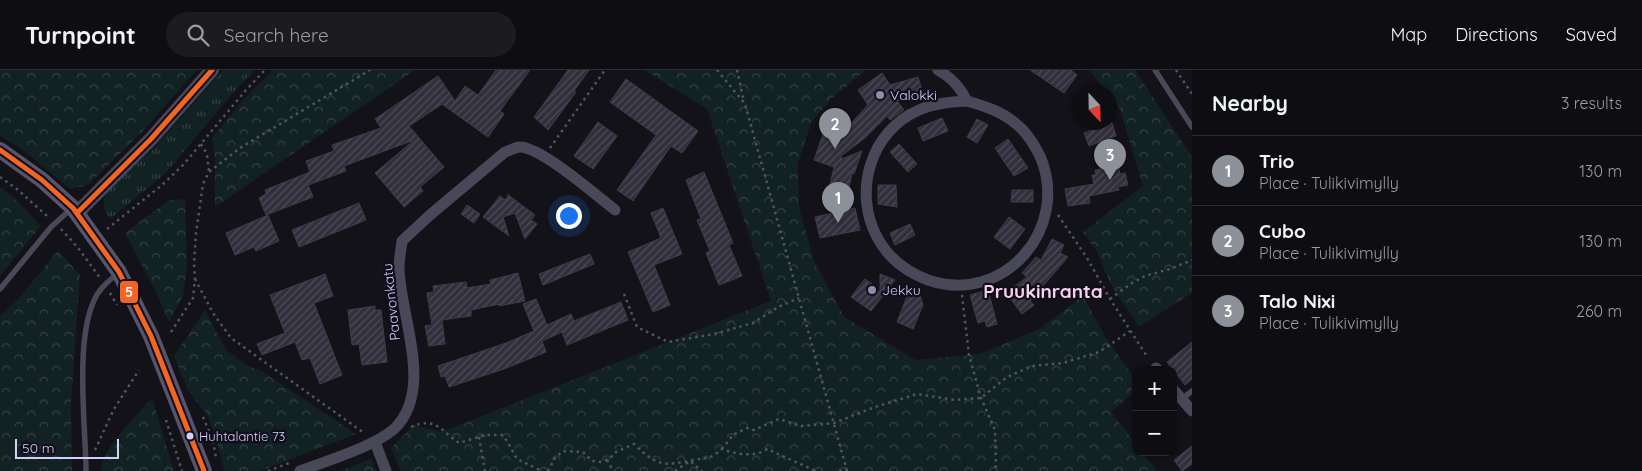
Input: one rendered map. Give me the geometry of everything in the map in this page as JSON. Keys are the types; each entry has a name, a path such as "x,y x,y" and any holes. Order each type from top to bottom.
{"main road":[{"path":"0,150 42,180 75,211 119,272 151,336 210,467"}],"street":[{"path":"75,211 151,139 212,70"},
{"path":"938,70 952,78 962,90 967,101"},
{"path":"967,101 991,108 1016,123 1034,144 1046,170 1049,198 1045,221 1035,241 1021,259 1003,272 983,281 960,285 938,283 916,275 897,263 882,246 871,226 866,203 866,180 872,158 883,139 899,122 919,110 940,103 967,101"},
{"name":"Paavonkatu","path":"300,471 374,442 394,429 406,414 412,398 414,380 399,268 402,241 505,152 519,147 535,151 615,210"},
{"path":"1177,393 1192,411"},
{"path":"374,442 386,471"}],"lane":[{"path":"1155,70 1192,127"},
{"path":"0,289 56,223 75,211"},
{"path":"86,470 82,392 87,321 93,302 100,290 119,272"},
{"path":"1182,399 1192,391"}],"path":[{"path":"95,238 162,185 184,164 265,70"},
{"path":"171,332 193,298 196,279 194,264 196,233 203,184 209,172 247,143 370,70"},
{"path":"544,157 605,70"},
{"path":"717,70 745,104"},
{"path":"737,70 847,470 839,471"},
{"path":"1176,70 1192,94"},
{"path":"202,144 209,172"},
{"path":"0,177 56,223 80,249 120,310"},
{"path":"1049,198 1130,331 1155,366"},
{"path":"1110,299 1145,276 1192,260"},
{"path":"196,279 213,313 231,338 374,442"},
{"path":"960,285 968,354 981,398 994,430 996,466 994,471"},
{"path":"624,294 638,327 668,342 714,334 753,323 778,307 799,298"},
{"path":"548,471 555,458 563,451 583,452 592,461 602,462 616,452 634,444 649,459 662,464 671,464 711,458 733,436 746,428 754,430 779,419 801,426 834,423 872,408 917,394 955,400 981,398 1007,377 1032,366 1063,363 1099,352 1130,331"},
{"path":"86,470 114,409 139,370"},
{"path":"166,417 182,471"},
{"path":"203,417 213,441 210,467"},
{"path":"408,428 427,423 446,430 459,443 478,437 502,434 517,459 542,471"},
{"path":"478,437 485,471"},
{"path":"722,449 734,453 762,453 767,449 816,471"},
{"path":"607,460 613,471"},
{"path":"675,471 690,461"},
{"path":"690,461 702,471"}],"green space":[{"path":"0,70 197,70 142,132 88,185 70,189 22,149 0,136"},
{"path":"223,70 255,70 232,94 166,173 110,219 104,209 104,198 112,185 155,147"},
{"path":"273,70 415,70 215,207 215,158 212,138 241,102"},
{"path":"644,70 866,70 831,99 811,123 798,163 799,207 814,261 844,317 916,360 980,354 1039,329 1083,296 1106,338 1132,374 1132,394 1111,412 1132,439 1132,456 1145,456 1157,471 401,471 391,448 414,425 442,432 771,301 707,109"},
{"path":"1089,70 1135,70 1192,157 1192,293 1139,327 1111,285 1097,252 1083,232 1143,186 1120,109 1117,105 1117,85 1101,85"},
{"path":"0,187 12,196 41,226 0,276"},
{"path":"185,199 187,268 183,296 169,322 158,296 125,233 169,200"},
{"path":"58,250 80,275 71,403 72,471 0,471 0,316 22,295"},
{"path":"205,310 226,350 248,366 260,370 356,434 260,471 224,471 215,435 206,413 188,391 174,356"},
{"path":"152,398 174,471 101,471 103,462 113,443"},
{"path":"371,459 376,471 340,471"}],"building":[{"path":"496,70 530,70 500,111 504,114 488,137 442,104 409,126 444,167 420,187 423,191 404,207 375,173 414,140 344,166 346,171 308,185 313,197 266,215 259,198 266,194 265,190 310,172 306,161 334,151 332,145 381,128 375,119 438,76 455,101 465,86 478,95"},
{"path":"568,70 589,70 574,91 576,92 548,130 534,117"},
{"path":"1030,70 1071,70 1077,75 1064,93"},
{"path":"882,73 890,85 918,77 923,94 897,101 904,110 890,120 887,116 865,138 841,156 842,159 862,151 854,174 852,173 847,197 828,193 834,167 814,160 823,134 832,136 834,130 842,133 868,105 858,90"},
{"path":"626,79 698,131 682,153 671,146 633,201 617,190 656,135 610,102"},
{"path":"942,118 948,131 923,141 918,128"},
{"path":"977,119 988,125 977,143 967,137"},
{"path":"598,122 617,136 593,169 574,156"},
{"path":"1092,130 1114,130 1116,136 1089,146 1084,133"},
{"path":"1008,139 1028,168 1014,176 995,148"},
{"path":"899,144 917,164 908,172 890,152"},
{"path":"1118,165 1120,174 1125,173 1128,185 1118,187 1119,190 1089,196 1090,203 1068,206 1065,189 1094,184 1092,175 1096,175 1095,170"},
{"path":"704,172 733,243 729,245 742,276 719,285 706,253 710,251 697,220 701,219 686,180"},
{"path":"878,185 896,185 897,207 878,204"},
{"path":"1012,190 1033,190 1033,202 1011,202"},
{"path":"507,194 535,215 531,220 537,224 525,239 515,213 503,217 509,236 483,217 500,196 505,200 508,196"},
{"path":"359,203 366,220 299,247 292,230"},
{"path":"467,205 480,214 474,223 461,214"},
{"path":"663,208 682,254 654,265 670,305 653,312 628,252 661,238 651,213"},
{"path":"855,208 860,230 820,238 815,217"},
{"path":"268,215 279,241 256,251 254,247 235,255 226,233"},
{"path":"1009,217 1025,229 1010,249 994,237"},
{"path":"910,224 915,235 895,245 890,233"},
{"path":"1052,239 1064,245 1060,253 1068,257 1030,301 1034,305 1022,314 1006,293 1027,277 1022,273 1036,257 1041,260"},
{"path":"590,254 594,264 543,285 539,274"},
{"path":"518,273 525,301 471,310 471,316 442,320 445,344 429,346 425,326 432,325 427,293 434,292 433,286 466,282 467,288 491,284 490,280"},
{"path":"325,274 333,296 314,303 342,375 320,384 310,358 302,360 295,342 262,355 257,344 285,333 270,295"},
{"name":"Jekku","path":"880,274 895,280 871,311 851,297 865,279 872,284 874,291 880,291"},
{"path":"910,288 920,295 923,305 913,329 897,322"},
{"path":"988,290 997,324 987,327 985,321 978,323 970,295"},
{"path":"536,299 547,325 571,314 574,321 621,302 628,320 567,345 562,332 542,341 546,352 504,369 449,387 445,376 441,377 438,366 506,343 534,331 523,304"},
{"path":"375,306 375,310 381,310 387,362 362,365 359,344 352,345 348,310"},
{"path":"1192,342 1192,379 1185,385 1177,375 1177,366 1170,366 1167,362"},
{"path":"1192,446 1192,464 1182,471 1174,460"}],"transit line":[{"name":"5","path":"77,213 151,139 212,70"},
{"name":"5","path":"0,150 42,180 73,208 119,272 151,336 204,471"}],"place":[{"name":"Valokki","path":"880,95"},
{"name":"Cubo","path":"835,149"},
{"name":"Talo Nixi","path":"1110,180"},
{"name":"Trio","path":"838,223"},
{"name":"Jekku","path":"872,290"},
{"name":"Huhtalantie 73","path":"190,436"}],"district":[{"name":"Pruukinranta","path":"1043,291"}]}
